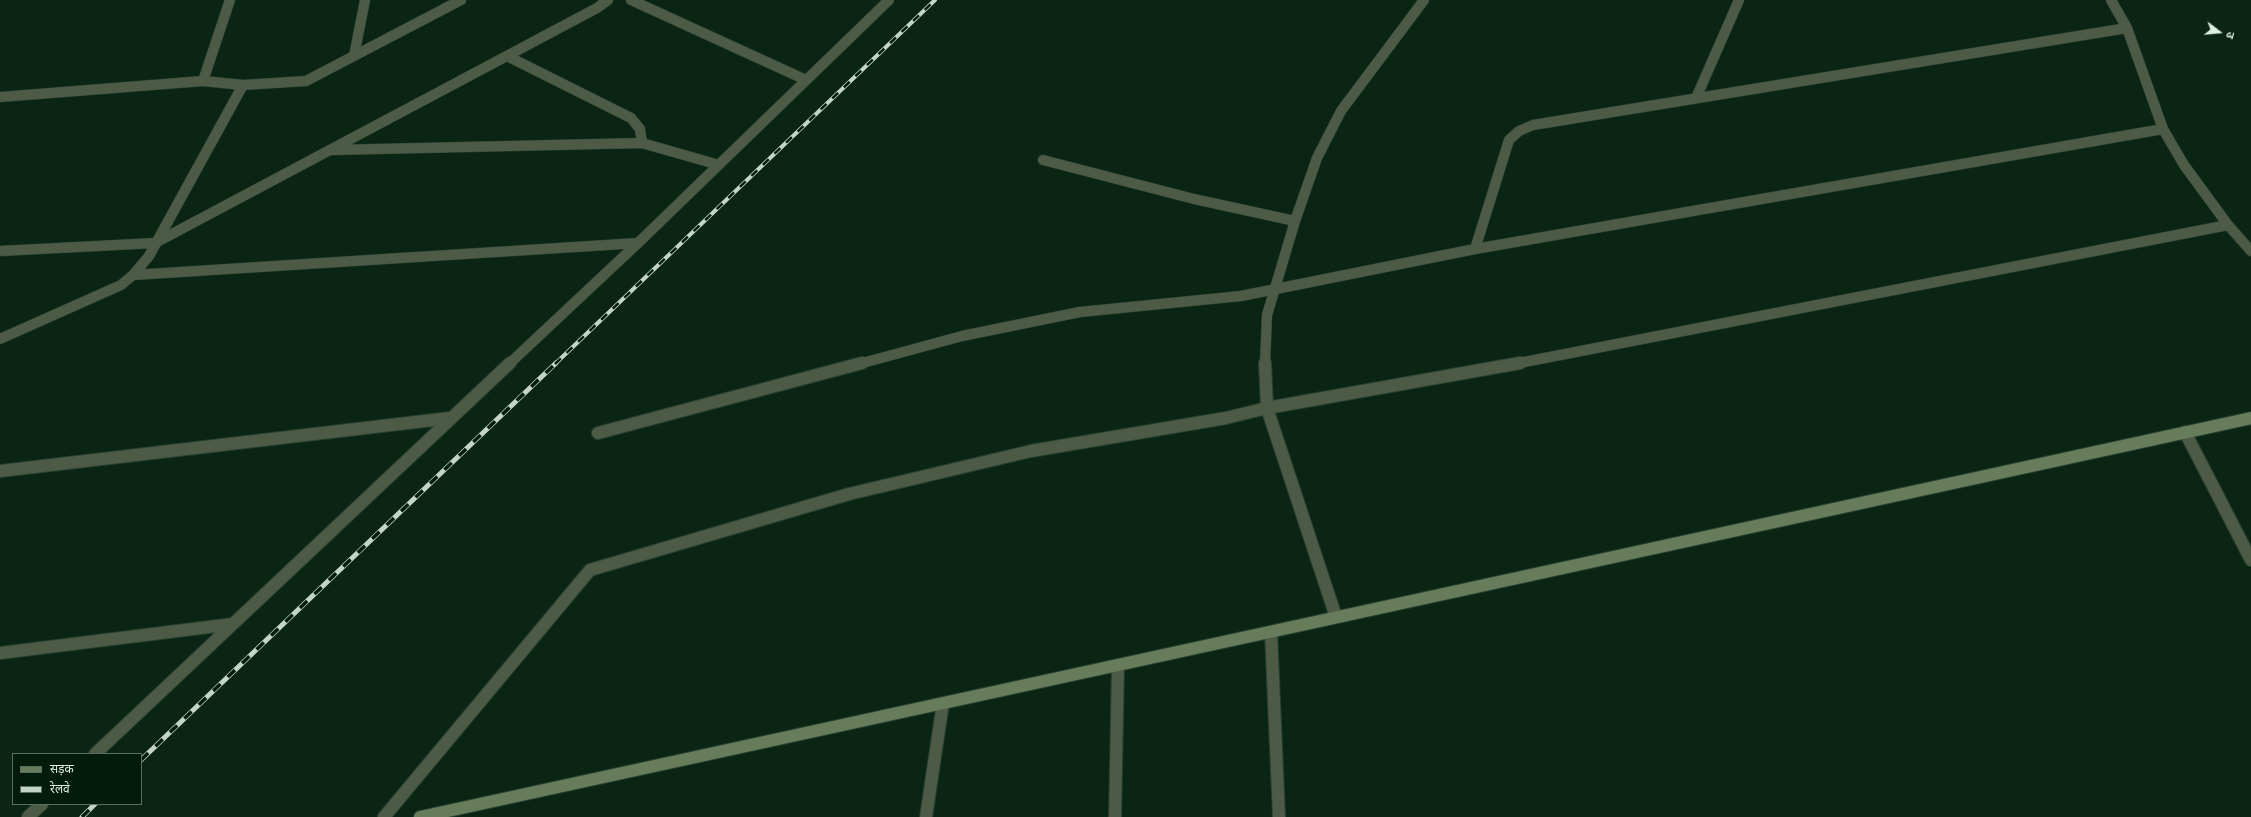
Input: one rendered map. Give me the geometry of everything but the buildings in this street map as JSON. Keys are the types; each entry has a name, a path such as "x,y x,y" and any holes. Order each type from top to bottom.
{"main road":[{"path":"420,817 2251,418"}],"street":[{"path":"203,81 230,0"},
{"path":"354,56 364,0"},
{"path":"0,98 203,81 243,85 306,81 461,0"},
{"path":"0,251 155,243 507,56 608,0"},
{"path":"631,0 806,80"},
{"path":"96,753 450,418 638,243 889,0"},
{"path":"1336,617 1267,408 1264,349 1266,315 1294,221 1317,158 1341,111 1424,0"},
{"path":"1696,98 1739,0"},
{"path":"2111,0 2126,28 2163,129 2184,165 2228,225 2251,251"},
{"path":"1476,250 1509,140 1519,131 1533,125 2126,28"},
{"path":"507,56 631,118 636,122 640,129 642,143"},
{"path":"0,339 121,285 133,275 146,261 243,85"},
{"path":"598,433 962,336 1080,312 1170,302 1221,300 1476,250 2163,129"},
{"path":"329,150 642,143 719,165"},
{"path":"1043,160 1187,197 1294,221"},
{"path":"384,817 590,570 849,494 1024,452 1226,418 1267,408 1512,364 2228,225"},
{"path":"133,275 638,243"},
{"path":"0,471 450,418"},
{"path":"2186,432 2251,560"},
{"path":"0,653 233,624"},
{"path":"1271,632 1279,817"},
{"path":"1115,817 1118,665"},
{"path":"926,817 943,703"},
{"path":"28,817 41,805"}],"railway":[{"path":"555,364 935,0"},
{"path":"142,759 556,363"},
{"path":"82,817 94,805"}]}
